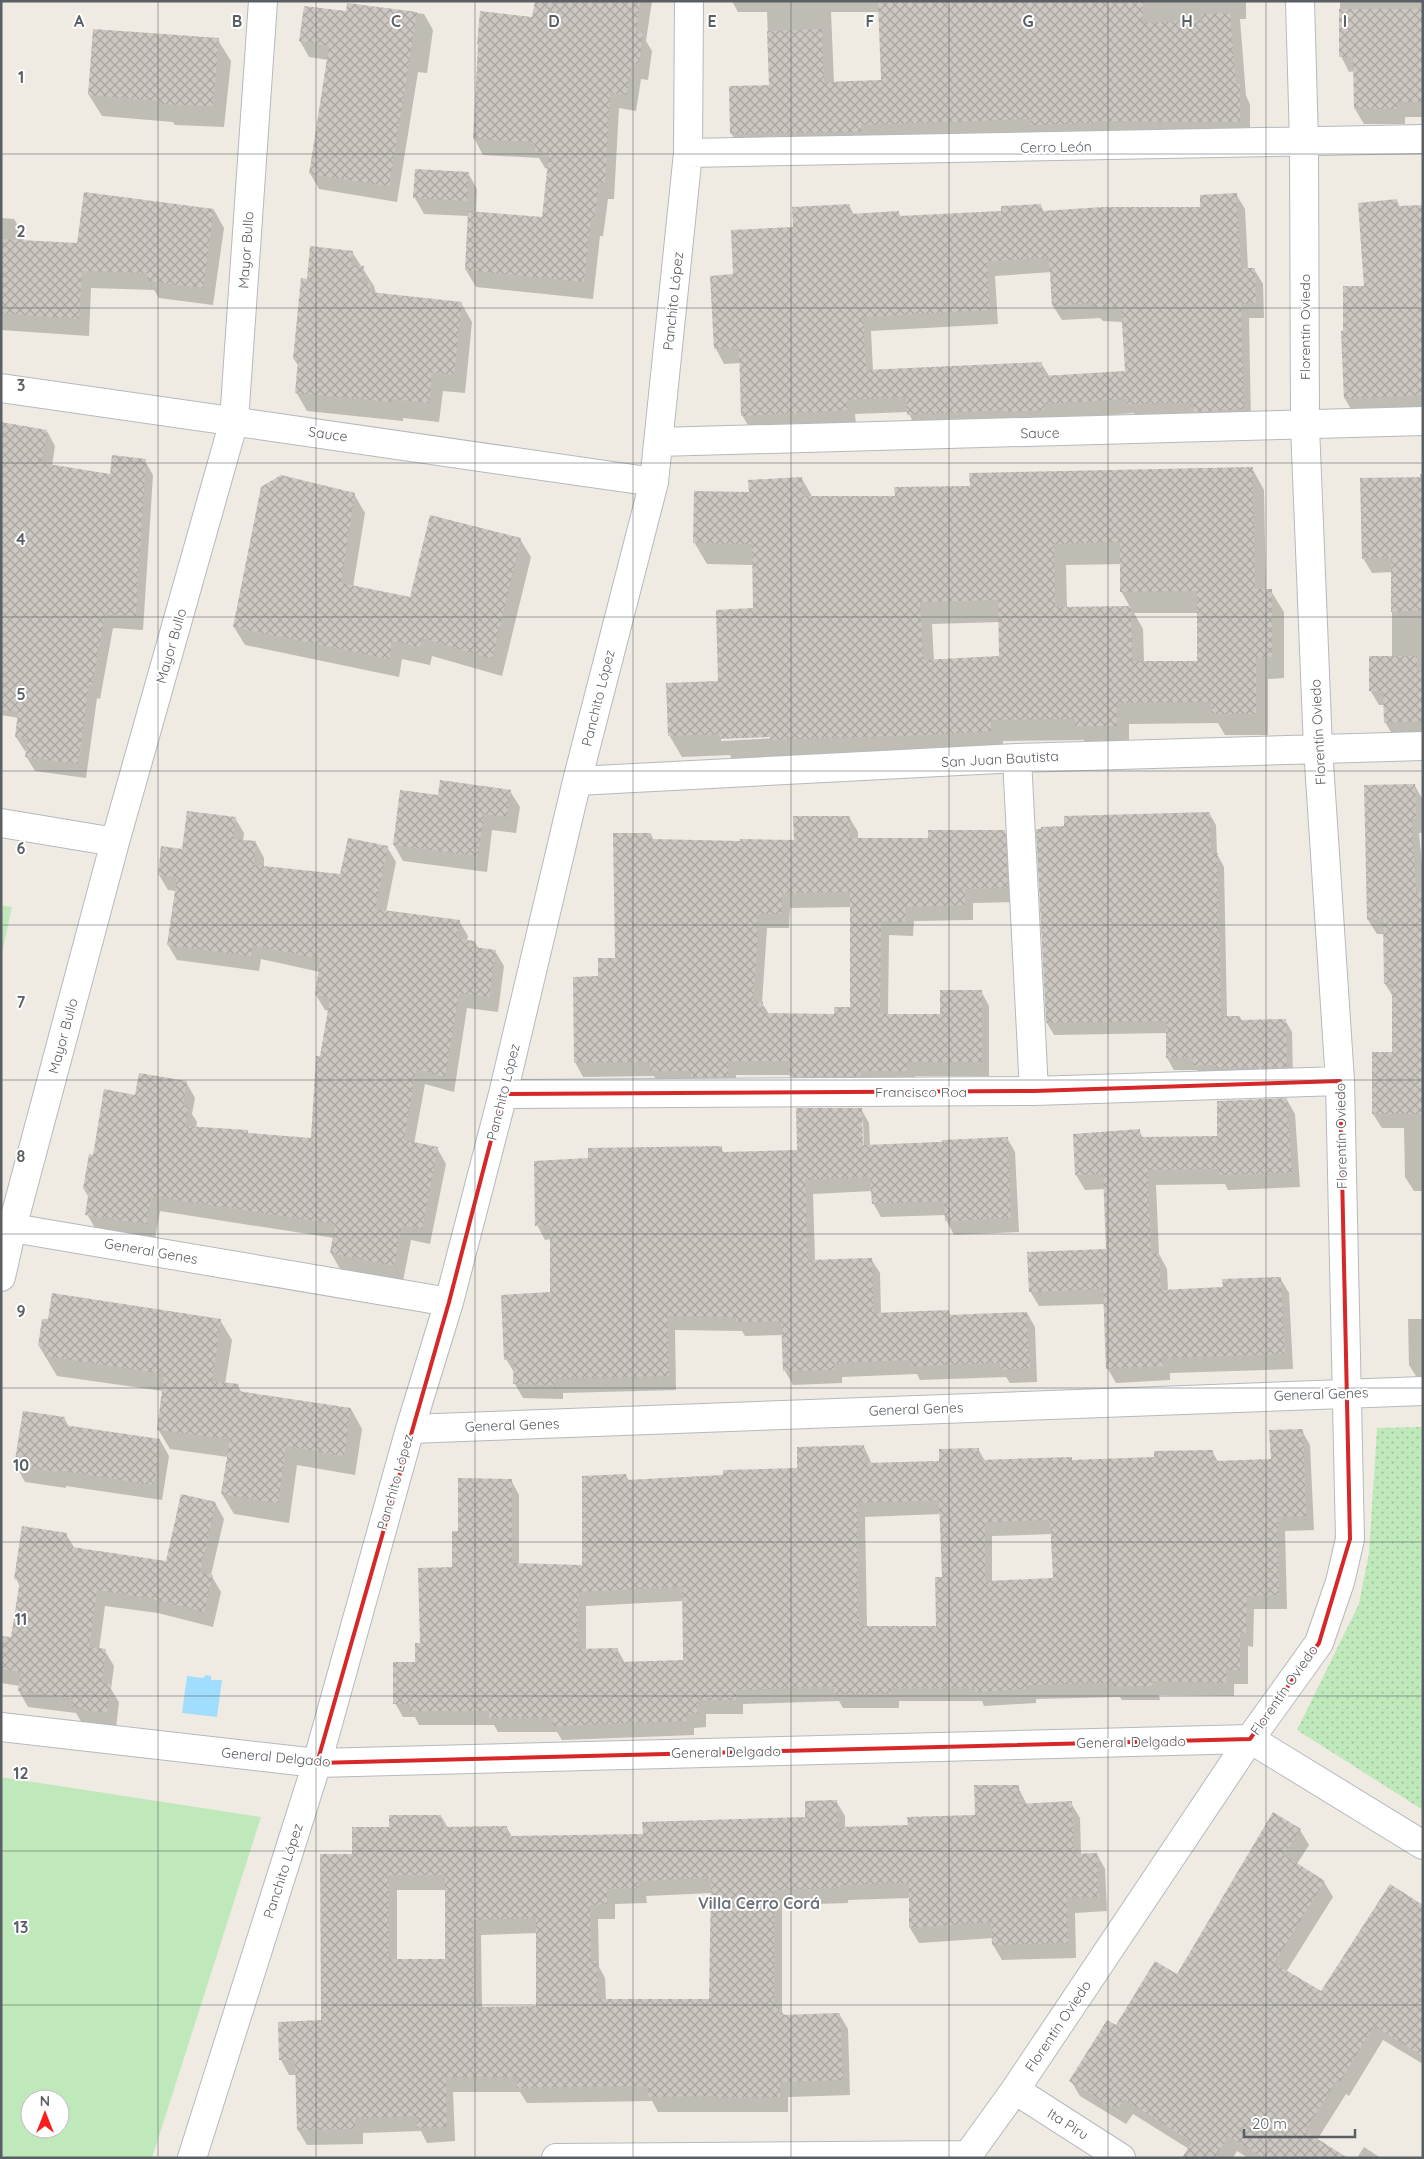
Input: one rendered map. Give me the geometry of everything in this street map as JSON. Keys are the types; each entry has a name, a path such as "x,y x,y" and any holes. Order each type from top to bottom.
{"street":[{"name":"Panchito López","path":"192,2158 317,1762 410,1429 449,1302 503,1094 577,780 654,482 688,153 689,1"},
{"name":"Florentín Oviedo","path":"967,2157 1015,2090 1250,1739 1319,1643 1340,1582 1350,1539 1345,1392 1340,1081 1318,748 1305,426 1304,142 1300,1"},
{"name":"Mayor Bullo","path":"1,1277 6,1227 234,421 261,2"},
{"name":"Cerro León","path":"688,153 1423,139"},
{"name":"Sauce","path":"1,388 654,482"},
{"name":"Sauce","path":"658,442 1305,426 1423,421"},
{"name":"San Juan Bautista","path":"577,780 1017,758 1423,746"},
{"path":"1017,758 1034,1091"},
{"path":"1,823 115,842"},
{"name":"Francisco Roa","path":"503,1094 1034,1091 1340,1081"},
{"name":"General Genes","path":"6,1227 449,1302"},
{"name":"General Genes","path":"410,1429 1345,1392 1423,1391"},
{"name":"General Delgado","path":"1,1727 317,1762 1250,1739"},
{"path":"1250,1739 1423,1845"},
{"name":"Ita Piru","path":"1015,2090 1121,2158"},
{"path":"556,2158 967,2157"}],"highlighted area":[{"path":"1340,1081 1350,1539 1319,1643 1250,1739 317,1763 449,1302 503,1094 1034,1091"}],"green space":[{"path":"1,905 12,907 1,957"},
{"path":"1423,1427 1423,1810 1297,1730 1359,1604 1369,1553 1377,1428"},
{"path":"1,1777 261,1817 152,2158 1,2158"}],"water":[{"path":"206,1675 211,1676 211,1680 222,1680 217,1717 182,1713 187,1676 203,1678"}],"building":[{"path":"535,1 640,1 636,32 643,33 639,64 632,63 627,95 610,92 605,183 599,183 594,220 591,219 584,282 465,270 468,211 542,217 549,153 535,152 535,142 473,139 480,11 532,17"},
{"path":"938,1 1143,1 1143,23 1201,20 1201,14 1230,13 1236,84 1240,84 1240,122 1095,121 1095,123 1031,125 1031,119 861,125 861,132 730,134 729,86 769,85 767,31 822,29 824,82 881,80 878,3"},
{"path":"347,3 417,12 389,186 309,174 329,46 299,41 304,6 346,11"},
{"path":"1339,9 1423,9 1423,102 1397,102 1397,109 1354,109 1353,57 1339,57"},
{"path":"93,29 219,38 213,106 161,104 161,101 88,95"},
{"path":"415,169 469,172 467,201 413,198"},
{"path":"84,192 214,209 203,288 147,281 148,273 82,271 79,319 1,313 1,239 77,243"},
{"path":"1237,193 1241,268 1255,268 1256,303 1241,304 1244,409 1193,412 1193,403 1127,404 1127,399 1044,404 1045,410 907,415 906,397 847,400 848,410 741,416 739,348 714,349 710,276 733,274 731,230 793,227 792,207 850,204 850,214 899,211 899,216 1001,211 1001,206 1041,204 1042,211 1103,207 1200,207 1200,195","holes":["1049,258 1052,306 1093,303 1093,307 1121,307 1125,371 1043,376 1042,362 866,370 863,317 990,310 987,261"]},
{"path":"1397,199 1398,206 1423,205 1423,395 1344,399 1341,331 1343,331 1343,286 1364,286 1358,203"},
{"path":"310,246 353,251 351,265 364,266 363,282 371,283 370,292 462,302 454,375 432,372 429,403 393,399 392,402 295,393 298,360 293,359 301,278 307,279"},
{"path":"1,422 47,430 42,463 110,474 112,455 146,459 136,616 105,614 92,685 89,684 78,764 25,757 28,739 15,737 18,712 1,710"},
{"path":"1253,467 1255,589 1272,589 1272,657 1256,658 1256,714 1211,714 1211,702 1117,703 1117,726 1075,726 1075,719 991,720 991,731 927,735 770,740 770,737 720,739 719,734 668,736 666,683 718,681 716,610 753,608 752,544 693,543 694,491 749,492 748,480 802,477 803,496 895,496 894,487 970,486 969,473","holes":["1120,542 1120,592 1197,591 1197,661 1132,661 1131,606 1055,607 1054,544","998,600 999,656 923,660 920,602"]},
{"path":"281,475 355,493 341,583 410,597 430,515 521,538 492,659 422,638 420,647 392,641 389,659 233,627 261,487"},
{"path":"1423,477 1423,610 1391,612 1391,558 1362,559 1360,478"},
{"path":"1369,656 1417,656 1417,671 1423,671 1423,721 1384,723 1383,691 1369,691"},
{"path":"440,780 511,790 507,817 484,814 478,856 393,845 400,790 438,795"},
{"path":"1415,784 1416,819 1412,819 1416,892 1423,892 1423,1114 1372,1114 1372,1052 1392,1052 1392,984 1384,984 1383,919 1367,920 1364,785"},
{"path":"187,811 236,817 233,839 256,841 254,865 340,874 348,838 388,846 375,909 460,920 458,939 475,941 474,947 496,950 489,997 459,993 445,1077 416,1069 404,1140 438,1147 422,1229 402,1225 394,1266 330,1253 335,1224 151,1196 147,1224 85,1215 89,1190 83,1189 89,1154 93,1155 104,1089 135,1095 139,1073 187,1081 183,1105 189,1106 185,1126 248,1130 248,1133 311,1138 316,1056 320,1056 330,998 315,995 320,959 252,945 251,956 167,945 177,877 158,875 161,846 182,849"},
{"path":"1210,812 1211,854 1218,853 1221,1016 1240,1016 1240,1020 1286,1019 1287,1067 1216,1069 1216,1065 1193,1065 1193,1058 1166,1058 1166,1021 1046,1023 1036,829 1064,826 1064,816"},
{"path":"793,816 850,816 850,838 928,838 928,830 1005,830 1008,888 965,889 965,905 906,907 905,922 881,921 880,1014 940,1014 940,990 982,990 982,1062 907,1062 907,1071 860,1071 861,1076 795,1077 789,1076 790,1061 728,1061 728,1077 691,1077 691,1071 650,1071 650,1062 574,1063 573,977 598,976 598,958 615,958 613,833 651,833 651,839 794,840","holes":["850,892 850,1007 834,1007 834,1014 763,1013 763,1002 753,1002 759,914 782,914 782,893"]},
{"path":"1287,1098 1292,1173 1219,1175 1218,1169 1148,1170 1151,1253 1159,1253 1161,1290 1223,1287 1222,1279 1281,1277 1285,1354 1162,1358 1163,1366 1106,1369 1103,1289 1029,1292 1027,1252 1106,1249 1103,1174 1075,1175 1073,1134 1140,1129 1140,1137 1217,1136 1217,1101"},
{"path":"796,1108 862,1108 863,1145 1008,1137 1011,1218 945,1221 944,1201 872,1204 870,1177 805,1180 808,1260 872,1258 874,1313 949,1310 949,1315 1027,1312 1030,1368 1001,1370 1000,1363 911,1366 910,1360 834,1363 835,1370 783,1371 781,1321 736,1322 736,1317 668,1316 669,1376 555,1379 555,1385 513,1384 514,1360 504,1360 501,1295 550,1292 550,1225 535,1226 534,1161 588,1158 588,1148 722,1146 722,1152 797,1150"},
{"path":"52,1293 221,1319 212,1381 239,1384 238,1391 351,1408 344,1456 286,1446 278,1503 221,1494 230,1439 157,1430 164,1374 45,1356 46,1347 38,1346 42,1319 48,1319"},
{"path":"23,1411 65,1417 64,1425 160,1439 154,1485 57,1470 57,1472 14,1466"},
{"path":"1303,1429 1306,1516 1278,1517 1279,1595 1247,1596 1246,1633 1240,1633 1240,1670 1226,1670 1226,1683 1152,1681 1152,1686 1112,1686 1112,1683 1028,1685 1029,1689 975,1692 975,1688 891,1688 891,1694 834,1694 834,1687 736,1690 736,1700 698,1700 698,1713 687,1714 687,1721 553,1726 552,1718 489,1718 489,1711 410,1711 410,1704 393,1704 393,1662 415,1662 415,1643 420,1643 418,1568 452,1567 452,1531 458,1531 458,1478 512,1479 512,1563 582,1565 582,1476 626,1474 626,1480 723,1475 723,1470 797,1468 797,1447 864,1445 865,1463 939,1461 939,1449 979,1448 979,1460 1072,1457 1072,1460 1154,1457 1154,1451 1213,1450 1213,1461 1271,1459 1269,1430","holes":["939,1500 942,1577 935,1577 936,1626 859,1626 858,1503","1050,1520 1053,1578 985,1581 985,1522","682,1587 683,1660 618,1662 618,1648 578,1649 579,1592"]},
{"path":"181,1494 216,1502 200,1572 213,1575 204,1612 148,1598 97,1590 89,1647 106,1649 102,1683 111,1684 107,1713 71,1708 73,1699 18,1691 21,1672 1,1669 1,1636 11,1637 20,1580 14,1579 22,1526 67,1533 65,1546 166,1561"},
{"path":"974,1785 1019,1785 1019,1804 1072,1801 1074,1854 1097,1853 1099,1897 1067,1898 1068,1943 992,1945 991,1922 909,1928 909,1883 840,1885 840,1888 774,1890 774,2004 779,2004 779,2015 840,2013 843,2080 780,2082 780,2097 717,2098 717,2096 648,2097 648,2086 517,2088 517,2077 446,2077 447,2127 417,2128 417,2116 355,2119 355,2129 297,2130 295,2060 279,2060 278,2022 321,2020 320,1854 352,1854 352,1827 389,1827 389,1815 441,1815 441,1827 507,1826 507,1836 643,1834 642,1822 805,1817 805,1801 837,1800 838,1827 908,1825 907,1817 975,1815","holes":["389,1875 445,1875 445,1959 389,1959","711,1878 709,1999 598,1999 597,1961 591,1961 590,1905 607,1904 607,1889 639,1888 638,1881","536,1918 536,2006 474,2007 473,1920"]},
{"path":"1273,1812 1301,1829 1284,1855 1325,1881 1274,1963 1321,1991 1390,1884 1423,1905 1423,2056 1374,2026 1340,2082 1337,2080 1305,2131 1348,2158 1264,2158 1228,2136 1215,2158 1182,2158 1192,2142 1124,2099 1117,2110 1069,2081 1107,2020 1116,2025 1155,1961 1177,1974"}],"district":[{"name":"Villa Cerro Corá","path":"759,1903"}]}
